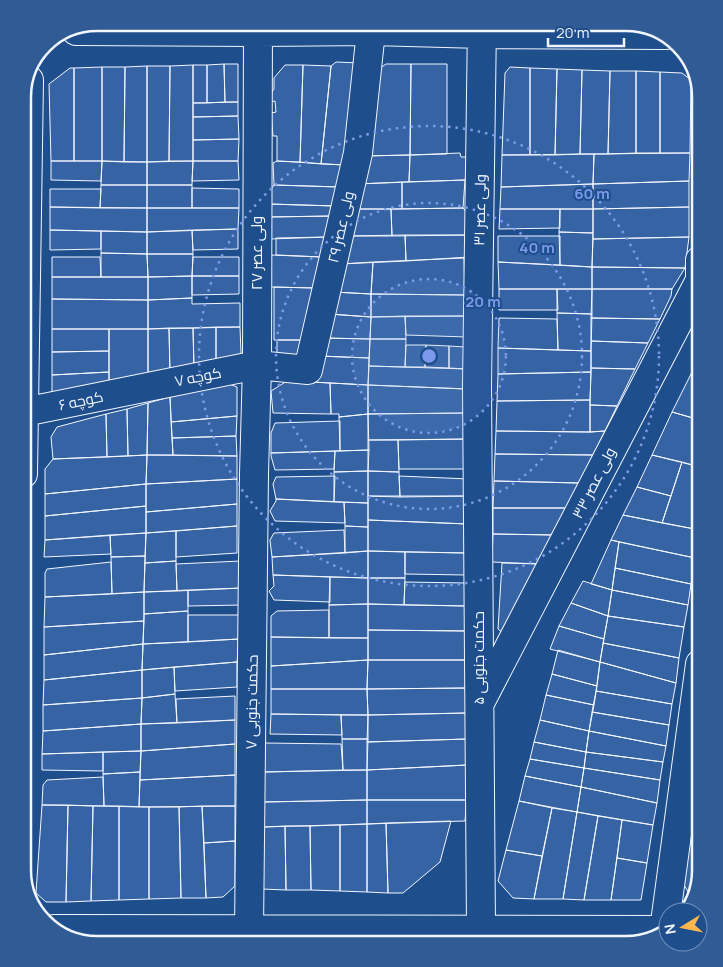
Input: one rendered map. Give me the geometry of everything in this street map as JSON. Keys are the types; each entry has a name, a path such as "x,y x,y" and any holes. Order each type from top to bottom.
{"street":[{"name":"ولی عصر ۲۷","path":"254,474 257,365 258,31"},
{"name":"ولی عصر ۲۹","path":"257,365 308,370 358,153 371,31"},
{"name":"ولی عصر ۳۱","path":"477,386 482,31"},
{"path":"561,31 644,34"},
{"name":"ولی عصر ۳۳","path":"479,705 692,289"},
{"name":"کوچه ۷","path":"138,389 257,365"},
{"name":"حکمت جنوبی ۵","path":"477,386 482,929"},
{"name":"کوچه ۶","path":"31,411 138,389"},
{"name":"حکمت جنوبی ۷","path":"249,930 254,474"},
{"path":"670,902 692,727"},
{"path":"68,929 249,930 336,936"},
{"path":"366,936 482,929 653,930"}],"building":[{"path":"336,62 360,63 345,165 321,164 331,66"},
{"path":"224,64 238,64 238,102 225,102"},
{"path":"224,64 225,102 207,103 207,65"},
{"path":"386,64 411,64 410,155 363,156 376,71"},
{"path":"411,64 447,64 447,154 410,155"},
{"path":"193,65 207,65 207,103 193,103"},
{"path":"193,65 193,161 169,161 170,66"},
{"path":"285,65 303,65 300,162 277,161 277,136 273,136 271,113 276,112 275,101 271,102 271,93 274,89 274,78"},
{"path":"303,65 331,66 321,164 300,162"},
{"path":"147,66 170,66 169,161 147,162"},
{"path":"147,66 147,162 124,162 125,67"},
{"path":"102,67 125,67 124,162 102,161"},
{"path":"102,67 102,161 74,161 74,68"},
{"path":"510,67 530,68 530,155 502,155 505,73"},
{"path":"70,68 74,68 74,161 51,161 49,84"},
{"path":"530,68 557,69 555,155 530,155"},
{"path":"557,69 582,70 580,154 555,155"},
{"path":"582,70 610,71 608,154 580,154"},
{"path":"610,71 636,71 636,153 608,154"},
{"path":"636,71 660,72 660,153 636,153"},
{"path":"660,72 682,73 688,78 691,88 690,153 660,153"},
{"path":"238,102 238,116 193,117 193,103"},
{"path":"238,116 239,139 193,140 193,117"},
{"path":"239,139 238,161 193,161 193,140"},
{"path":"460,153 461,157 469,157 465,180 409,182 410,155"},
{"path":"690,153 689,181 593,184 594,154"},
{"path":"594,154 593,184 501,187 502,155"},
{"path":"410,155 409,182 357,184 363,156"},
{"path":"51,161 102,161 101,181 51,180"},
{"path":"102,161 147,162 147,185 101,185"},
{"path":"193,161 238,161 239,180 192,181"},
{"path":"193,161 192,185 147,185 147,162"},
{"path":"277,161 345,165 340,187 274,185 273,163"},
{"path":"465,180 463,208 402,209 402,182"},
{"path":"689,181 689,207 593,209 593,184"},
{"path":"402,182 402,209 352,209 357,184"},
{"path":"593,184 593,209 500,209 501,187"},
{"path":"101,185 147,185 147,208 100,208"},
{"path":"147,185 192,185 192,208 147,208"},
{"path":"274,185 340,187 335,206 269,204 268,193"},
{"path":"192,188 239,189 239,208 192,208"},
{"path":"50,189 101,189 100,208 50,207"},
{"path":"269,204 335,206 333,216 267,217"},
{"path":"50,207 147,208 147,232 50,230"},
{"path":"689,207 689,237 593,239 593,209"},
{"path":"147,208 239,208 238,229 147,232"},
{"path":"463,208 470,216 470,235 392,236 391,209"},
{"path":"352,209 391,209 392,236 346,236"},
{"path":"500,209 560,209 560,228 499,229"},
{"path":"560,209 593,209 593,233 559,232"},
{"path":"333,216 327,237 270,239 267,217"},
{"path":"238,229 238,249 193,250 192,230"},
{"path":"50,230 101,231 101,249 50,250"},
{"path":"192,230 193,254 147,254 147,232"},
{"path":"101,231 147,232 147,254 101,253"},
{"path":"559,232 593,233 592,267 560,265"},
{"path":"405,235 406,261 340,264 346,236"},
{"path":"405,235 470,235 469,257 406,261"},
{"path":"498,236 560,236 560,265 498,262"},
{"path":"327,237 322,257 276,255 276,238"},
{"path":"689,237 685,268 592,267 593,239"},
{"path":"101,253 147,254 148,277 101,277"},
{"path":"147,254 193,254 192,276 148,277"},
{"path":"272,255 322,257 315,288 270,287 268,266"},
{"path":"52,257 100,257 101,277 52,277"},
{"path":"193,257 239,257 239,276 192,276"},
{"path":"464,258 465,295 371,294 373,262"},
{"path":"373,262 371,294 334,292 340,264"},
{"path":"498,262 592,267 592,289 499,289"},
{"path":"592,267 685,268 672,289 592,289"},
{"path":"192,276 239,276 239,294 192,295"},
{"path":"192,276 192,298 148,300 148,277"},
{"path":"52,277 148,277 148,300 52,299"},
{"path":"274,287 315,288 302,340 274,340"},
{"path":"499,289 557,289 558,310 499,310"},
{"path":"557,289 592,289 592,314 557,313"},
{"path":"592,289 672,289 671,296 660,319 591,318"},
{"path":"334,292 371,294 371,317 329,314"},
{"path":"371,294 465,295 466,316 371,317"},
{"path":"192,298 192,304 240,303 240,327 148,329 148,300"},
{"path":"52,299 148,300 148,329 52,329"},
{"path":"557,313 592,314 591,351 558,350"},
{"path":"329,314 371,317 370,339 324,338"},
{"path":"405,316 406,339 370,339 371,317"},
{"path":"405,316 466,316 467,337 406,335"},
{"path":"499,318 557,319 558,350 498,348"},
{"path":"591,318 660,319 648,343 591,341"},
{"path":"216,327 240,327 241,353 237,358 216,364"},
{"path":"216,327 216,364 194,369 193,328"},
{"path":"169,328 193,328 194,369 170,375"},
{"path":"169,328 170,375 148,381 148,329"},
{"path":"52,329 109,329 109,351 52,352"},
{"path":"109,329 148,329 148,381 109,390"},
{"path":"324,338 370,339 369,358 319,356"},
{"path":"370,339 406,339 405,367 369,366"},
{"path":"277,340 302,340 297,359 277,357"},
{"path":"591,341 648,343 635,369 591,368"},
{"path":"406,345 426,345 425,367 405,367"},
{"path":"426,345 449,346 449,368 425,367"},
{"path":"449,346 466,347 467,369 449,368"},
{"path":"498,348 591,351 591,372 498,374"},
{"path":"109,351 109,372 52,375 52,352"},
{"path":"319,356 369,358 368,385 312,382"},
{"path":"369,366 467,369 467,389 368,385"},
{"path":"591,368 635,369 617,406 590,405"},
{"path":"109,372 109,390 52,405 52,375"},
{"path":"591,372 590,400 497,401 498,374"},
{"path":"692,372 692,418 672,412"},
{"path":"287,381 330,383 331,414 273,413 271,391"},
{"path":"227,383 237,387 237,416 171,422 170,397"},
{"path":"330,383 368,385 368,414 339,417 339,414 331,414"},
{"path":"368,385 467,389 468,413 368,414"},
{"path":"170,397 173,455 147,455 148,403"},
{"path":"590,400 590,432 496,431 497,401"},
{"path":"148,403 147,455 128,456 127,409"},
{"path":"590,405 617,406 605,431 590,432"},
{"path":"127,409 128,456 107,457 106,414"},
{"path":"672,412 692,418 692,465 652,455"},
{"path":"468,413 469,439 368,440 368,414"},
{"path":"106,414 107,457 53,459 51,437 57,427"},
{"path":"368,414 369,450 340,451 339,417"},
{"path":"237,416 236,436 172,438 171,422"},
{"path":"340,421 340,451 271,453 271,433 275,423"},
{"path":"496,431 605,431 593,455 495,454"},
{"path":"236,436 237,456 173,455 172,438"},
{"path":"469,439 469,461 463,469 399,469 398,440"},
{"path":"368,440 398,440 399,472 368,471"},
{"path":"369,450 368,471 334,472 335,451"},
{"path":"335,451 334,469 275,470 271,456 271,453"},
{"path":"495,454 593,455 579,483 494,481"},
{"path":"147,455 237,456 237,479 146,484"},
{"path":"147,455 146,484 45,494 45,469 53,459"},
{"path":"652,455 682,462 671,496 637,487"},
{"path":"682,462 692,465 692,529 662,523"},
{"path":"368,471 368,503 334,502 334,472"},
{"path":"368,471 399,472 400,497 368,496"},
{"path":"335,476 334,502 276,499 273,484 276,477"},
{"path":"399,476 469,479 469,496 400,497"},
{"path":"237,479 237,504 146,512 146,484"},
{"path":"494,481 579,483 567,508 493,508"},
{"path":"146,484 146,506 45,516 45,494"},
{"path":"637,487 671,496 662,523 623,515"},
{"path":"368,496 469,496 468,524 368,520"},
{"path":"276,499 344,502 345,523 275,521 270,511"},
{"path":"344,502 368,503 368,527 345,526"},
{"path":"237,504 237,526 146,533 146,512"},
{"path":"146,506 146,533 45,540 45,516"},
{"path":"493,508 567,508 554,535 493,534"},
{"path":"623,515 692,528 692,557 611,540"},
{"path":"368,520 468,524 467,553 368,551"},
{"path":"237,526 237,553 176,557 176,531"},
{"path":"345,526 368,527 368,551 345,553"},
{"path":"344,530 345,553 272,557 270,540 274,533"},
{"path":"176,531 176,561 145,563 146,533"},
{"path":"146,533 145,556 111,557 110,535"},
{"path":"493,534 554,535 540,564 492,562"},
{"path":"110,535 111,554 44,557 45,540"},
{"path":"611,540 619,542 612,590 591,584"},
{"path":"619,542 692,557 691,584 615,568"},
{"path":"368,551 405,552 405,578 368,578"},
{"path":"368,551 368,578 273,575 272,557"},
{"path":"405,552 467,553 466,575 405,574"},
{"path":"145,556 144,592 112,594 111,557"},
{"path":"176,561 177,591 144,592 145,563"},
{"path":"241,561 242,588 177,591 176,564"},
{"path":"111,562 112,594 45,597 45,573 47,569"},
{"path":"502,563 540,564 505,635 498,629"},
{"path":"615,568 691,584 688,605 612,590"},
{"path":"273,575 330,577 330,602 274,600 269,591 274,586"},
{"path":"330,577 368,578 368,604 329,605"},
{"path":"368,578 405,578 404,605 368,604"},
{"path":"583,581 612,590 608,616 571,603"},
{"path":"405,582 467,583 467,606 404,605"},
{"path":"242,588 242,605 188,606 188,590"},
{"path":"188,590 188,611 144,614 144,592"},
{"path":"612,590 688,605 684,627 608,616"},
{"path":"144,592 144,621 44,627 45,597"},
{"path":"571,603 608,616 604,639 559,626"},
{"path":"368,604 467,606 467,631 368,630"},
{"path":"368,604 368,638 329,638 329,605"},
{"path":"329,610 329,638 271,637 271,616 277,611"},
{"path":"188,611 188,642 143,644 144,614"},
{"path":"188,615 240,615 239,639 188,642"},
{"path":"608,616 684,627 679,658 603,643"},
{"path":"144,621 143,644 44,655 44,627"},
{"path":"559,626 604,639 600,662 550,649"},
{"path":"368,630 467,631 467,660 368,660"},
{"path":"271,637 368,638 368,660 271,666"},
{"path":"239,639 237,662 142,670 143,644"},
{"path":"603,643 679,658 676,683 600,662"},
{"path":"143,644 142,670 44,680 44,655"},
{"path":"558,650 600,662 597,686 552,674"},
{"path":"368,660 367,689 271,689 271,666"},
{"path":"368,660 467,660 467,688 367,689"},
{"path":"237,662 237,687 175,691 174,667"},
{"path":"600,662 676,683 672,704 596,691"},
{"path":"174,667 175,694 142,698 142,670"},
{"path":"142,670 142,698 43,705 44,680"},
{"path":"552,674 597,686 594,705 546,695"},
{"path":"467,688 467,713 368,715 367,689"},
{"path":"271,689 367,689 368,715 271,714"},
{"path":"596,691 672,704 669,725 592,712"},
{"path":"175,694 177,723 141,724 142,698"},
{"path":"546,695 594,705 589,731 540,720"},
{"path":"235,696 235,720 177,723 176,699"},
{"path":"142,698 141,724 43,731 43,705"},
{"path":"592,712 669,725 666,746 589,731"},
{"path":"467,713 467,739 367,742 368,715"},
{"path":"271,714 341,715 342,735 270,734"},
{"path":"341,715 368,715 368,739 342,739"},
{"path":"235,720 235,744 141,751 141,724"},
{"path":"540,720 589,731 586,752 534,742"},
{"path":"141,724 141,751 42,754 43,731"},
{"path":"589,731 666,746 663,762 586,752"},
{"path":"342,739 368,739 367,770 343,770"},
{"path":"467,739 467,765 367,770 367,742"},
{"path":"534,742 586,752 584,768 530,759"},
{"path":"265,743 341,744 343,770 264,772"},
{"path":"235,744 235,775 140,780 141,751"},
{"path":"141,751 140,772 103,774 103,752"},
{"path":"103,752 103,771 42,770 42,754"},
{"path":"586,752 663,762 660,780 584,768"},
{"path":"530,759 584,768 581,787 525,776"},
{"path":"467,765 467,800 367,800 367,770"},
{"path":"584,768 660,780 657,803 581,787"},
{"path":"367,770 367,800 263,802 264,772"},
{"path":"140,772 139,807 104,806 103,774"},
{"path":"235,775 235,806 139,807 140,780"},
{"path":"525,776 581,787 577,812 519,801"},
{"path":"103,777 104,806 42,805 43,785 47,780"},
{"path":"581,787 657,803 653,825 577,812"},
{"path":"367,800 467,800 465,821 367,824"},
{"path":"367,800 367,824 263,827 263,802"},
{"path":"519,801 552,808 542,856 506,850"},
{"path":"42,805 68,805 66,902 46,902 36,893"},
{"path":"68,805 93,806 91,901 66,902"},
{"path":"93,806 119,806 119,900 91,901"},
{"path":"119,806 149,807 149,899 119,900"},
{"path":"202,806 235,806 235,841 204,843"},
{"path":"202,806 206,898 181,898 179,807"},
{"path":"149,807 179,807 181,898 149,899"},
{"path":"552,808 577,812 563,899 534,899"},
{"path":"691,809 692,870 688,891 680,879"},
{"path":"577,812 598,816 584,900 563,899"},
{"path":"598,816 622,820 611,900 584,900"},
{"path":"622,820 653,825 647,863 617,858"},
{"path":"451,821 440,862 403,893 388,893 386,823"},
{"path":"386,823 388,893 367,892 367,824"},
{"path":"367,824 367,892 340,891 340,825"},
{"path":"340,825 340,891 311,890 310,826"},
{"path":"285,826 310,826 311,890 286,890"},
{"path":"285,826 286,890 262,889 263,827"},
{"path":"235,841 235,886 223,897 206,898 204,843"},
{"path":"506,850 542,856 534,899 513,898 498,881"},
{"path":"617,858 647,863 641,900 611,900"}]}
